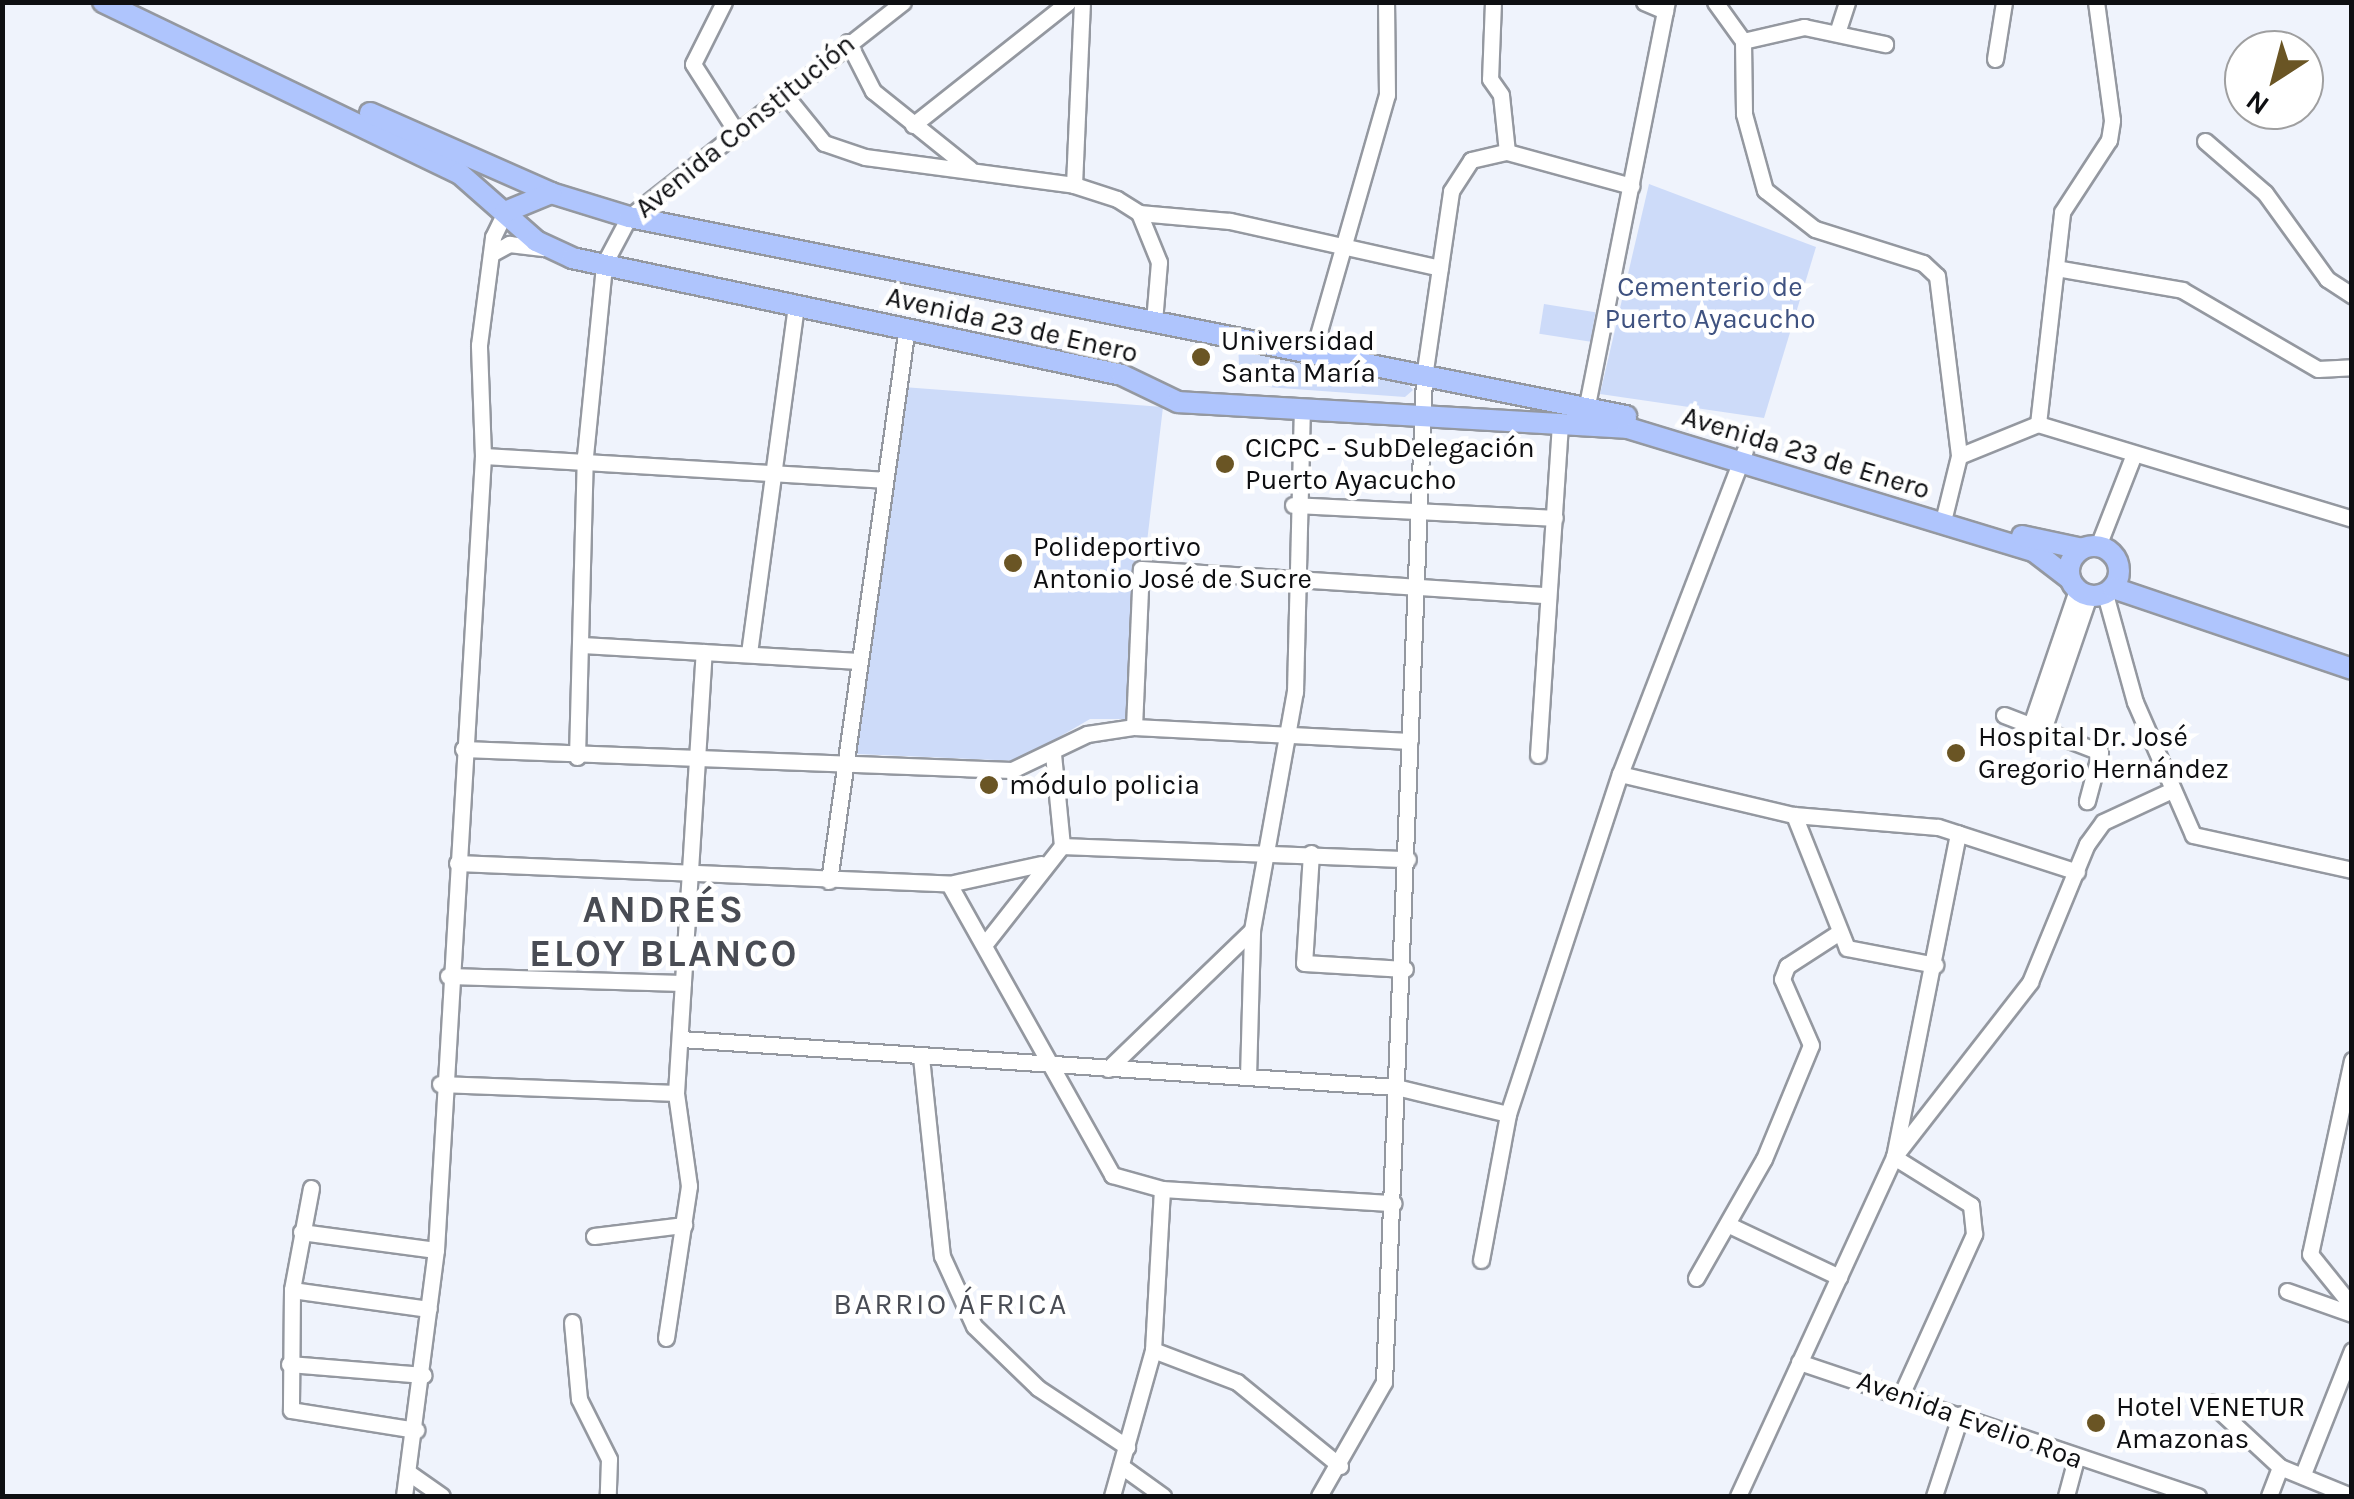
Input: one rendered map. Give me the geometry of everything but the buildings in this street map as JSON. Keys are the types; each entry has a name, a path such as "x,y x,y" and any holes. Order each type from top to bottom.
{"main road":[{"name":"Avenida 23 de Enero","path":"103,2 382,132 458,173 547,248 604,264 1122,375 1178,402 1560,424 1585,416"},
{"name":"Avenida 23 de Enero","path":"127,2 551,194 629,217 1314,349 1743,455 1945,513 2090,548 2095,586"},
{"path":"505,212 527,200 551,194"},
{"path":"526,233 519,217 527,200"},
{"name":"Avenida 23 de Enero","path":"1743,455 2034,552 2095,586 2352,669"},
{"path":"2090,548 2095,586"},
{"name":"Avenida 23 de Enero","path":"2095,586 2352,662"}],"street":[{"path":"724,2 693,64 734,128"},
{"name":"Avenida Constitución","path":"604,264 629,217 734,128 785,95 903,2"},
{"path":"913,125 1068,2"},
{"path":"1074,185 1082,2"},
{"path":"1314,349 1387,96 1386,2"},
{"path":"1494,2 1490,79 1501,94 1507,152"},
{"path":"1585,416 1666,7 1644,2"},
{"path":"1715,2 1742,41 1744,114 1765,190 1815,229 1923,263 1937,276 1960,456 1945,513"},
{"path":"1838,33 1847,2"},
{"path":"1996,59 2004,2"},
{"path":"2038,424 2061,269 2062,212 2109,140 2112,120 2096,2"},
{"path":"1742,41 1804,27 1884,44"},
{"path":"848,42 873,90 973,172"},
{"path":"785,95 824,143 973,172 1074,185 1138,213 1344,243 1440,268"},
{"path":"2205,142 2264,193 2327,279 2352,295"},
{"path":"1319,1496 1340,1466 1384,1382 1427,416 1424,377 1455,176 1471,160 1507,152 1631,186"},
{"path":"404,1496 424,1375 436,1250 440,1084 484,456 480,345 491,254 505,212"},
{"path":"1138,213 1160,262 1154,320"},
{"path":"491,254 509,244 547,248"},
{"path":"576,756 585,456 604,264"},
{"path":"2061,269 2182,290 2318,369 2352,367"},
{"path":"749,653 770,468 796,304"},
{"path":"830,881 856,661 907,327"},
{"path":"1248,1077 1252,930 1268,850 1284,732 1300,576 1293,505 1302,410"},
{"path":"1538,755 1560,424"},
{"path":"1960,456 2038,424 2134,454 2211,470 2352,519"},
{"path":"2090,548 2134,454"},
{"path":"1481,1260 1508,1114 1620,774 1743,455"},
{"path":"484,456 585,456 884,480"},
{"path":"1293,505 1555,518"},
{"path":"1134,727 1141,569 1300,576 1547,595"},
{"path":"2037,727 2095,586"},
{"path":"2095,586 2183,822 2210,844 2352,870"},
{"path":"581,644 856,661"},
{"path":"666,1338 689,1186 676,1092 686,872 704,652"},
{"path":"2004,715 2100,752 2087,801"},
{"path":"463,749 1012,770 1053,754 1087,734 1134,727 1410,741"},
{"path":"1053,754 1062,846"},
{"path":"1620,774 1794,816 1958,833 2077,872"},
{"path":"1738,1496 1894,1158 2030,982 2103,822 2170,791"},
{"path":"1794,816 1826,878 1835,935 1847,948 1935,965"},
{"path":"1894,1158 1958,833"},
{"path":"984,945 1041,864 1062,846 1268,850 1408,859"},
{"path":"1311,853 1304,963 1405,968"},
{"path":"457,863 949,884 1041,864"},
{"path":"949,884 1043,1059 1112,1175 1162,1189 1394,1202"},
{"path":"1108,1069 1252,930"},
{"path":"1696,1278 1729,1226 1811,1045 1786,990 1787,966 1835,935"},
{"path":"448,976 683,983"},
{"path":"681,1039 922,1057 1043,1059 1108,1069 1396,1087 1508,1114"},
{"path":"922,1057 942,1256 974,1326 1038,1388 1127,1447"},
{"path":"2352,1060 2310,1254 2352,1310"},
{"path":"440,1084 676,1092"},
{"path":"1894,1158 1971,1205 1974,1217 1970,1256 1902,1393"},
{"path":"311,1188 292,1290 291,1410 416,1430"},
{"path":"1112,1496 1124,1468 1153,1350 1162,1189"},
{"path":"594,1236 684,1225"},
{"path":"1729,1226 1839,1276"},
{"path":"301,1232 436,1250"},
{"path":"292,1290 429,1309"},
{"path":"2288,1291 2352,1310"},
{"path":"572,1322 579,1398 609,1459 608,1496"},
{"path":"1153,1350 1237,1382 1340,1466"},
{"path":"2303,1474 2352,1350"},
{"name":"Avenida Evelio Roa","path":"1798,1362 1902,1393 2166,1492 2198,1496"},
{"path":"289,1364 424,1375"},
{"path":"2210,1402 2280,1467 2351,1496"},
{"path":"1934,1496 1961,1414"},
{"path":"2066,1496 2076,1459"},
{"path":"2269,1496 2280,1467"},
{"path":"1124,1468 1163,1496"},
{"path":"409,1473 442,1496"}],"green space":[{"name":"Cementerio de Puerto Ayacucho","path":"1649,184 1816,247 1764,418 1600,394"},
{"path":"1544,304 1595,312 1591,342 1539,334"},
{"path":"1238,344 1407,383 1413,390 1405,397 1240,385"},
{"name":"Polideportivo Antonio José de Sucre","path":"903,387 1163,407 1126,719 1090,719 1018,761 857,754"}],"place":[{"name":"Universidad Santa María","path":"1201,357"},
{"name":"CICPC - SubDelegación Puerto Ayacucho","path":"1225,464"},
{"name":"Polideportivo Antonio José de Sucre","path":"1013,563"},
{"name":"Hospital Dr. José Gregorio Hernández","path":"1956,753"},
{"name":"módulo policia","path":"989,785"},
{"name":"Hotel VENETUR Amazonas","path":"2096,1423"}],"district":[{"name":"ANDRÉS ELOY BLANCO","path":"664,932"},
{"name":"BARRIO ÁFRICA","path":"951,1304"}]}
